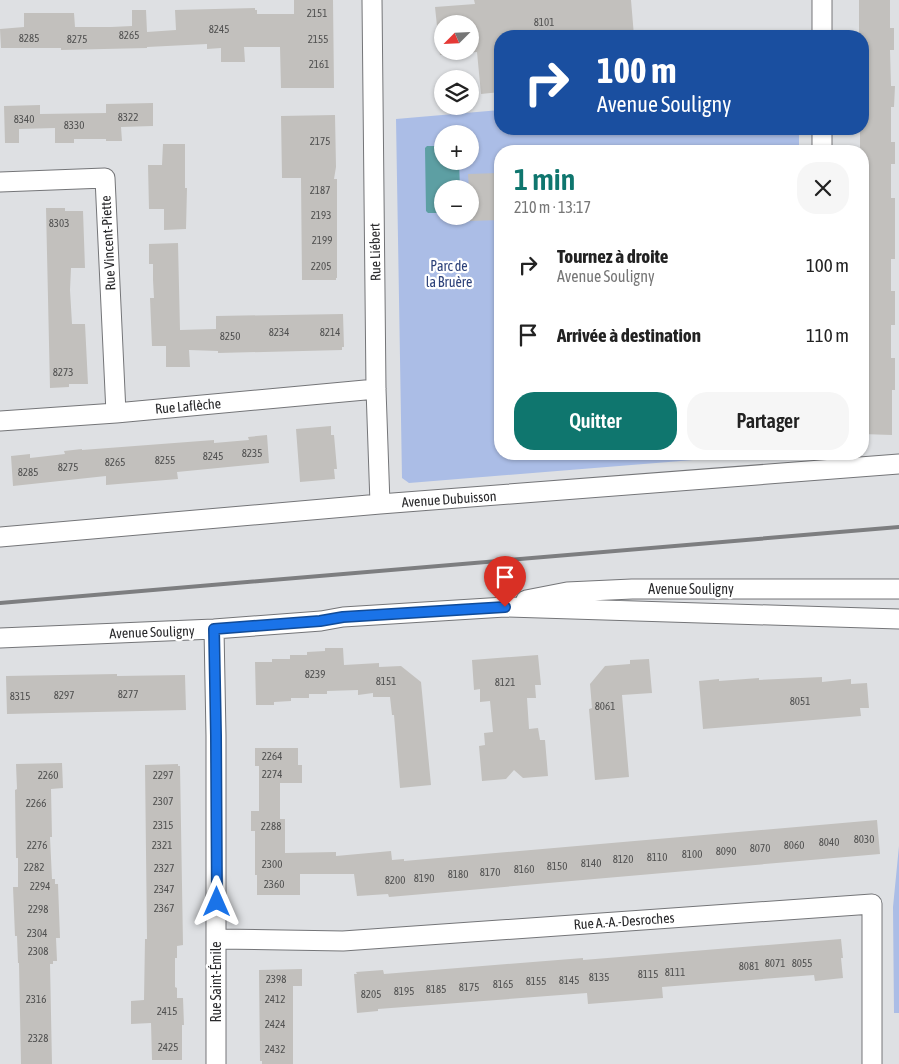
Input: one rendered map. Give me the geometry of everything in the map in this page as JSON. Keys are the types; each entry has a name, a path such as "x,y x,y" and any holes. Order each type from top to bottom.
{"street":[{"name":"Rue Liébert","path":"372,0 376,389 380,504"},
{"path":"822,0 822,30"},
{"name":"Rue Vincent-Piette","path":"0,182 104,178 116,413"},
{"name":"Rue Laflèche","path":"0,421 116,413 376,389"},
{"name":"Avenue Dubuisson","path":"0,537 380,504 821,462 899,464"},
{"name":"Avenue Souligny","path":"484,608 567,592 632,589 899,589"},
{"name":"Avenue Souligny","path":"0,638 214,629 320,621 343,617 521,607 899,619"},
{"name":"Rue Saint-Émile","path":"214,629 217,939 216,1064"},
{"name":"Rue A.-A.-Desroches","path":"217,939 342,941 872,904 872,1064"}],"green space":[{"name":"Parc de la Bruère","path":"494,111 494,135 799,135 799,145 494,145 494,460 694,460 409,483 402,478 396,119 442,115 479,115 479,112"},
{"path":"899,846 899,1013 894,1013 893,907"}],"shaded area":[{"path":"427,146 434,146 434,170 459,170 460,180 434,180 434,213 426,211 425,148"}],"building":[{"path":"294,0 333,0 334,88 281,88 280,47 244,47 245,62 221,62 221,48 207,49 207,44 147,48 61,50 61,48 1,48 0,29 24,27 24,13 74,13 75,27 111,27 132,26 132,10 146,10 147,32 176,30 175,10 255,8 257,14 294,14"},
{"path":"474,0 631,0 634,30 494,30 494,93 481,94 478,60 479,15 436,15 435,7 475,4"},
{"path":"859,0 890,0 890,28 894,28 894,50 890,50 891,86 895,86 894,107 891,107 891,142 895,142 895,164 891,164 891,198 895,198 895,259 891,259 891,291 895,291 895,325 891,325 891,358 895,358 895,390 892,390 892,435 869,434 869,145 860,145 860,135 869,135 869,30 859,30"},
{"path":"153,103 153,126 121,127 122,141 74,139 74,143 55,143 55,128 19,129 19,143 5,143 4,106 40,105 40,114 106,113 106,104"},
{"path":"335,115 336,167 334,179 337,179 337,278 336,280 302,280 301,178 282,178 281,116"},
{"path":"163,144 185,144 186,229 164,230 164,209 149,209 148,165 162,165"},
{"path":"494,173 494,220 479,221 479,180 468,180 468,174"},
{"path":"46,208 65,208 65,211 83,211 85,268 71,268 70,290 72,324 85,324 88,384 69,384 69,387 50,388"},
{"path":"178,243 180,330 216,329 216,316 343,314 344,347 342,347 342,350 218,353 218,351 189,350 190,367 166,367 166,346 152,346 150,298 154,298 153,264 149,264 149,244"},
{"path":"331,426 331,435 334,435 337,469 334,469 335,479 300,482 296,429"},
{"path":"267,435 269,463 177,472 178,479 106,485 106,476 13,486 11,456 30,454 30,458 65,454 64,451 82,449 214,440 214,443 249,440 248,437"},
{"path":"325,648 343,648 344,665 379,663 379,667 401,666 421,682 431,785 400,788 394,715 392,715 390,697 373,697 373,693 358,695 358,690 327,691 327,694 309,694 309,698 291,698 291,701 274,702 274,705 256,705 255,662 272,662 272,659 290,659 290,655 307,655 307,652 325,651"},
{"path":"538,655 541,685 535,685 536,698 527,698 529,729 538,728 540,740 545,740 548,776 523,778 514,770 506,779 482,781 479,746 485,745 484,733 493,732 490,701 480,702 480,689 474,690 472,660"},
{"path":"649,659 652,693 622,695 629,777 595,780 589,709 592,708 590,684 605,666 630,664 630,660"},
{"path":"117,674 117,676 185,675 186,710 7,714 6,676"},
{"path":"822,677 822,682 851,679 851,684 867,683 869,708 860,708 861,716 703,729 699,681"},
{"path":"255,748 298,748 298,765 302,765 302,783 280,783 280,819 285,819 285,853 336,852 336,856 391,851 392,860 404,859 404,861 877,820 880,854 389,897 388,894 357,896 354,874 300,874 300,895 257,895 255,831 251,831 251,811 259,811 259,766 255,766"},
{"path":"62,763 63,788 51,789 52,837 50,837 52,879 55,879 55,884 58,884 60,938 56,938 57,961 53,961 53,964 50,964 52,1064 21,1064 19,963 17,936 15,936 13,887 18,887 18,858 16,858 16,764"},
{"path":"178,764 180,766 183,945 177,946 175,987 177,988 177,998 183,998 182,1060 152,1060 151,1023 131,1024 131,1001 144,1000 145,939 147,939 145,765"},
{"path":"841,939 843,978 815,981 814,975 662,987 663,998 588,1004 587,993 378,1009 378,1011 357,1013 354,974 357,974 356,972 383,970 384,974"},
{"path":"302,969 302,986 293,986 293,1064 262,1064 262,1061 260,1061 259,970"}],"railway":[{"path":"0,603 899,527"}],"route":[{"path":"217,902 214,629 320,621 343,617 505,607"}]}
